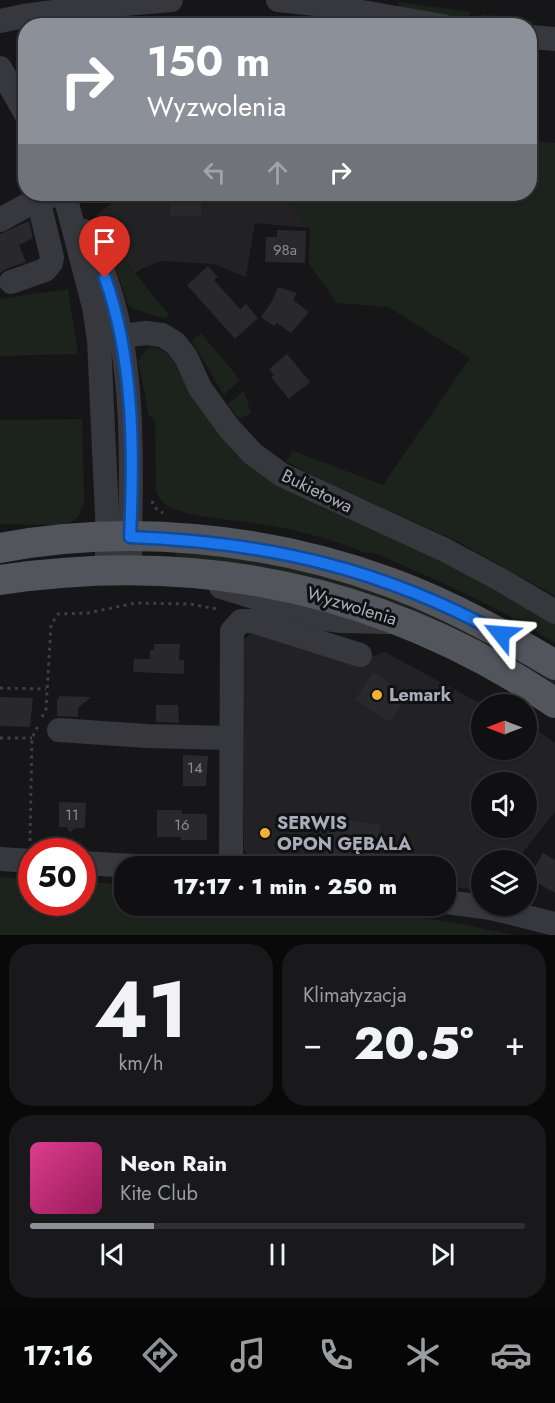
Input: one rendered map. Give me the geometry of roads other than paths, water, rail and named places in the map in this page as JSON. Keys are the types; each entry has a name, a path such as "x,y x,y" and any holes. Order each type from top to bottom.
{"main road":[{"name":"Wyzwolenia","path":"0,548 119,537 183,539 262,548 348,568 390,582 482,623 555,665"},
{"name":"Wyzwolenia","path":"0,580 67,573 170,571 218,574 290,587 345,601 405,622 450,642 499,668 555,703"}],"street":[{"path":"0,21 90,7 171,0"},
{"path":"278,0 396,18"},
{"path":"537,38 555,39"},
{"path":"0,68 18,100"},
{"path":"0,220 29,204 45,201"},
{"path":"11,282 45,270 51,263 55,201"},
{"path":"56,201 94,307 119,537 118,572"},
{"path":"57,201 86,233 111,293 122,336 129,403 132,500 119,537"},
{"name":"Bukietowa","path":"122,336 146,333 162,335 175,343 186,357 200,388 229,428 253,454 282,475 445,550 555,612"},
{"path":"231,856 232,631 241,621 253,621 360,655"},
{"path":"59,730 146,736 231,738"},
{"path":"0,859 18,856"},
{"path":"96,864 114,865"},
{"path":"456,903 491,908 555,924"}],"place":[{"name":"Lemark","path":"377,695"},
{"name":"SERWIS OPON GĘBALA","path":"265,833"}]}
